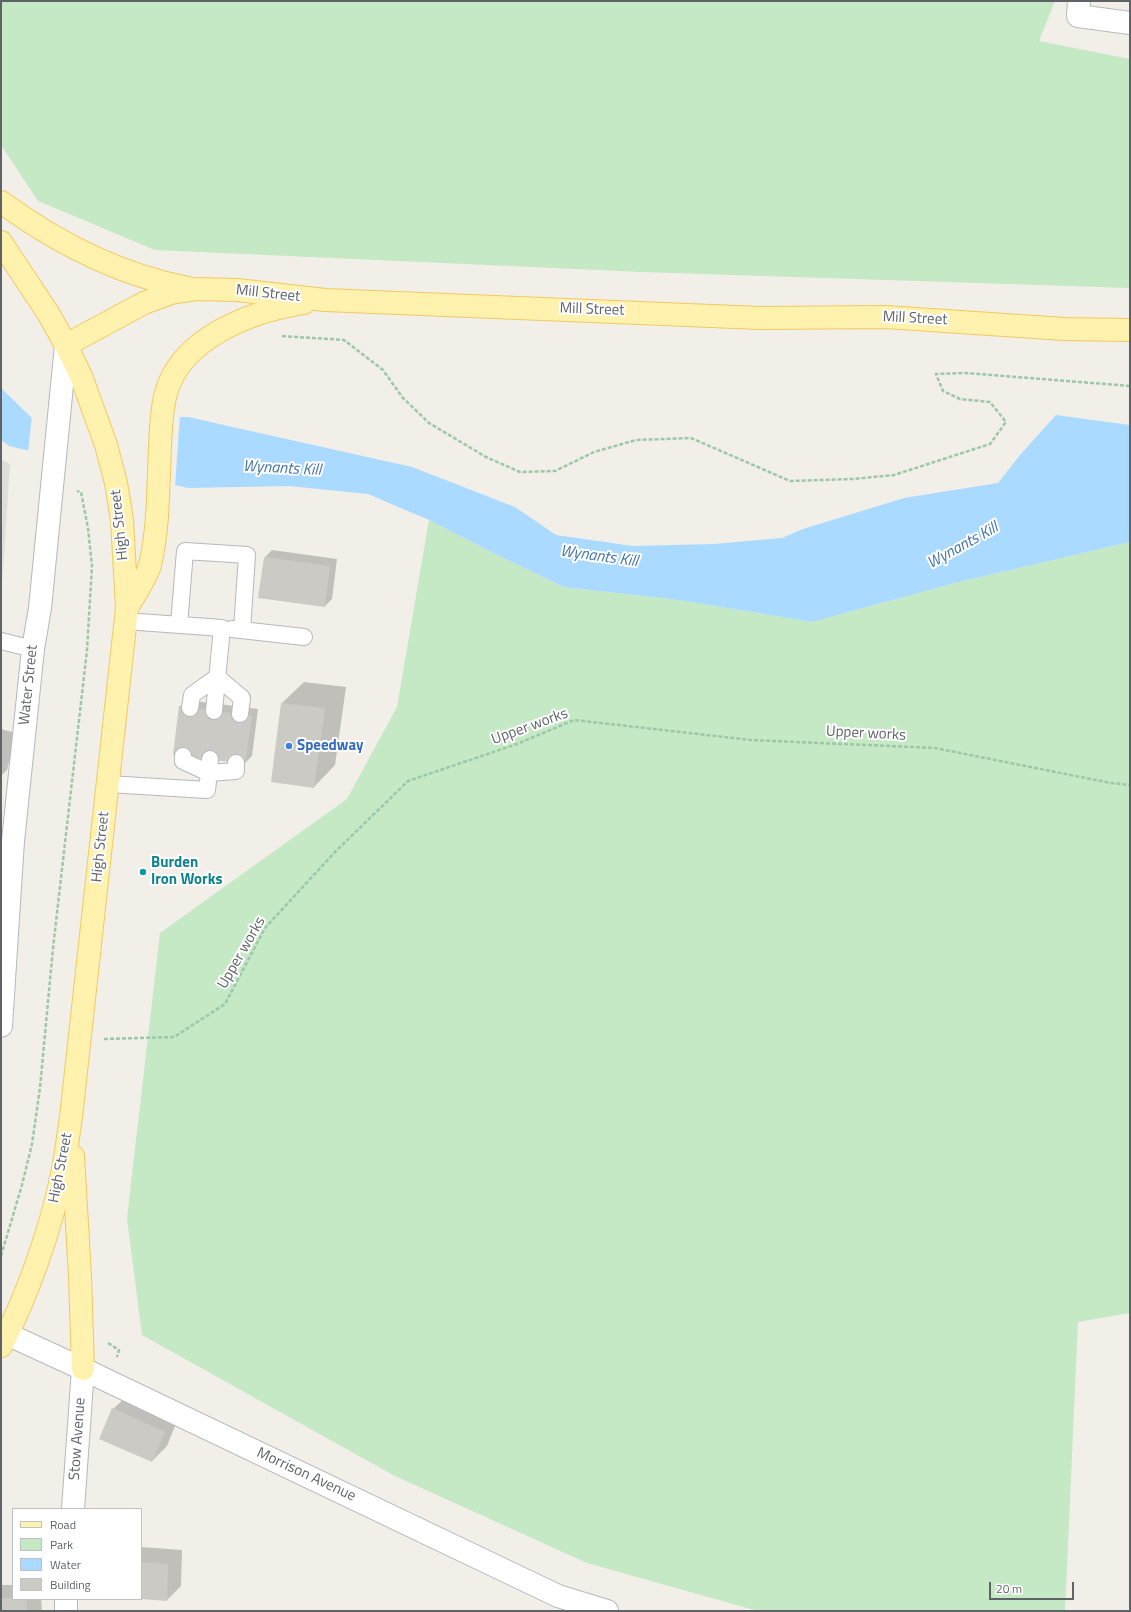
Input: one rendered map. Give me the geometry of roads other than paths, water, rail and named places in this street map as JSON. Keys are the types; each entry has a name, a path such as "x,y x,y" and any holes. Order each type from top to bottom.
{"main road":[{"path":"1,202 46,232 77,250 111,266 169,284 197,289"},
{"name":"High Street","path":"1,242 48,313 66,345 93,406 106,445 116,483 122,520 126,614 80,1039 71,1117 62,1175 48,1229 28,1286 4,1340"},
{"name":"Mill Street","path":"66,345 144,303 171,293 197,289 237,290 325,300 760,318 886,317 1064,329 1130,330"},
{"path":"126,614 150,567 156,524 162,414 166,392 176,372 190,353 209,338 232,324 262,313 293,305 325,300"},
{"path":"71,1117 80,1276 83,1369"}],"street":[{"path":"1078,9 1130,23"},
{"name":"Water Street","path":"1,1026 13,841 33,649 40,608 66,345"},
{"name":"Morrison Avenue","path":"4,1340 83,1369 558,1596 607,1611"},
{"name":"Stow Avenue","path":"73,1508 83,1369"},
{"path":"66,1600 66,1611"}],"lane":[{"path":"179,625 184,551 247,555 242,630"},
{"path":"126,614 179,625 304,637"},
{"path":"214,711 222,628"},
{"path":"1,641 33,649"},
{"path":"190,708 192,695 217,677"},
{"path":"217,677 242,698 240,714"},
{"path":"184,756 183,761 236,771 236,763"},
{"path":"108,784 207,790 209,766"}],"water":[{"name":"Wynants Kill","path":"1,388 33,419 188,417 412,467 515,507 556,535 633,546 714,544 782,538 803,529 904,498 998,483 1020,455 1056,415 1130,425 1130,542 955,583 812,622 678,600 564,587 429,520 368,494 289,486 188,488 9,446 1,440"}],"place":[{"name":"Speedway","path":"289,746"},
{"name":"Burden Iron Works","path":"143,872"}]}
